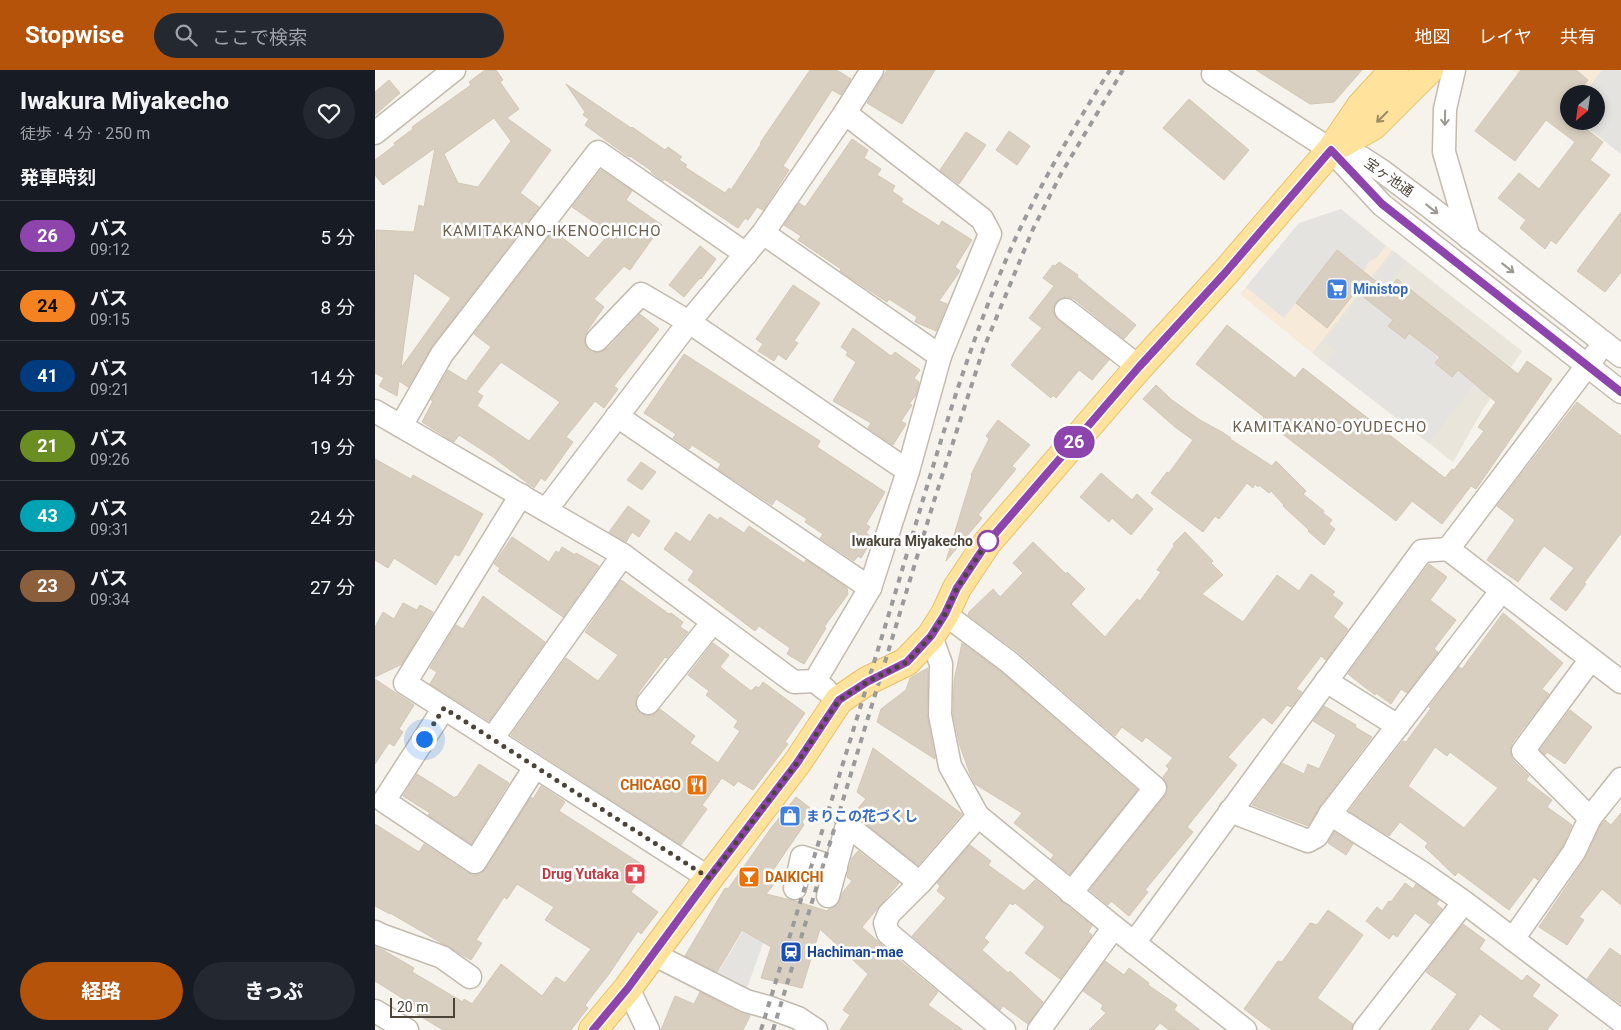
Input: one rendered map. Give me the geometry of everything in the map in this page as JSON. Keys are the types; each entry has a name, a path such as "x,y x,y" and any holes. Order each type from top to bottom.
{"main road":[{"path":"593,1030 628,988 797,763 839,700 867,682 907,662 938,625 957,588 987,543 1139,367 1225,273 1331,150 1361,106 1393,70"},
{"path":"1331,150 1373,126 1429,70"}],"street":[{"path":"375,133 454,70"},
{"path":"546,510 689,322 763,233 872,70"},
{"path":"1216,70 1213,74 1331,150"},
{"path":"1454,70 1445,109 1444,152 1469,238"},
{"path":"815,681 870,588 908,471 940,356 990,234 982,219 845,112"},
{"name":"宝ヶ池通","path":"1331,150 1362,158 1430,207 1613,350"},
{"name":"宝ヶ池通","path":"1331,150 1382,204 1621,392"},
{"path":"401,426 441,354 598,152 746,254"},
{"path":"763,233 940,356"},
{"path":"597,340 641,294 689,322 908,471"},
{"path":"1066,310 1139,367"},
{"path":"1448,549 1587,366 1613,350"},
{"path":"375,411 623,555 795,682 815,681 839,700"},
{"path":"617,416 870,588"},
{"path":"521,495 405,683 709,878"},
{"path":"1134,943 1422,551 1448,549 1621,682"},
{"path":"492,739 623,555"},
{"path":"1230,811 1308,841 1317,836 1330,814 1502,590"},
{"path":"647,703 713,622"},
{"path":"938,625 941,664 940,715 950,766 978,816 1071,893 1245,1030"},
{"path":"938,625 1009,662 1155,788 1071,893"},
{"path":"1590,818 1523,751 1591,659"},
{"path":"1326,681 1398,726"},
{"path":"444,708 384,801 475,862 535,767"},
{"path":"1513,939 1574,852 1590,818 1621,778"},
{"path":"1330,814 1464,902 1617,1020"},
{"path":"978,816 889,914 885,923 888,933 1004,1030"},
{"path":"828,896 847,825 919,883"},
{"path":"795,888 802,857 836,868"},
{"path":"1364,1030 1464,902"},
{"path":"1039,1030 1114,927"},
{"path":"375,932 441,958 470,977"},
{"path":"653,954 746,1001 798,1018 816,1030"},
{"path":"628,988 648,1030"},
{"path":"375,1011 407,1030"}],"shaded area":[{"path":"1512,70 1602,70 1591,85 1560,85 1560,107"},
{"path":"1602,70 1619,70 1621,72 1621,154 1590,130 1605,130 1605,85 1591,85"},
{"path":"1341,209 1392,250 1312,353 1240,294 1299,223"},
{"path":"1341,209 1386,246 1377,257 1369,262 1364,271 1337,251 1284,318 1246,287 1299,223"},
{"path":"1392,250 1522,351 1482,411 1453,462 1312,353"},
{"path":"1395,252 1406,261 1373,304 1393,320 1389,326 1405,339 1409,333 1474,384 1429,443 1327,364 1337,351 1325,341"},
{"path":"743,931 765,938 746,991 716,976"}],"building":[{"path":"485,70 496,70 503,80 500,82 519,109 507,118 551,150 520,193 539,207 432,346 408,387 399,381 397,396 379,386 384,378 375,373 376,230 414,232 419,205 424,207 435,148 383,185 375,175 375,160 413,129 412,127 471,85 469,82","holes":["494,118 511,141 478,187 458,183 444,154","414,273 451,298 401,368 404,344"]},
{"path":"810,70 837,70 851,79 841,95 832,90 783,166 789,170 763,210 757,207 748,220 745,218 738,228 664,179 663,181 652,171 585,125 589,119 583,115 585,112 566,84 665,150 668,147 682,157 679,160 687,165 685,167 725,193 729,188 731,190 760,143"},
{"path":"887,70 935,70 902,124 867,103"},
{"path":"1256,70 1362,70 1334,102 1310,104"},
{"path":"1521,70 1576,70 1588,80 1584,85 1560,85 1560,130 1588,130 1603,142 1590,160 1610,175 1556,244 1551,240 1545,249 1520,228 1526,220 1498,198 1519,173 1539,189 1575,142 1546,120 1515,161 1475,131"},
{"path":"389,80 400,93 375,115 375,92"},
{"path":"1189,99 1249,150 1224,180 1163,128"},
{"path":"1009,131 1030,146 1017,165 996,150"},
{"path":"966,132 986,145 959,184 940,170"},
{"path":"852,139 868,150 864,158 881,169 877,175 895,186 892,191 903,199 901,202 939,226 942,221 972,240 955,267 960,271 939,301 947,304 936,331 915,322 917,317 889,299 887,302 840,271 841,269 798,240 801,236 784,225 799,203 805,207"},
{"path":"601,170 632,191 626,200 662,225 630,270 624,266 594,299 604,307 584,337 588,350 593,353 601,352 609,347 640,314 659,329 614,386 618,389 604,408 595,401 566,437 573,442 545,481 541,478 534,488 493,457 459,435 454,442 422,422 433,401 431,400 448,370 466,381 491,347 474,334 560,222 570,230 563,238 588,258 610,233 572,207","holes":["501,362 560,402 529,441 477,406 483,396 477,392"]},
{"path":"1621,212 1621,272 1605,292 1577,271"},
{"path":"700,246 716,259 684,297 669,285"},
{"path":"1337,250 1388,291 1397,279 1518,374 1527,361 1552,379 1476,489 1471,486 1442,524 1412,501 1396,521 1263,419 1264,417 1196,364 1227,325 1295,378 1303,368 1445,478 1452,469 1454,470 1484,431 1478,427 1496,402 1458,370 1452,377 1435,363 1440,357 1409,333 1405,339 1388,326 1393,320 1356,291 1327,328 1296,303"},
{"path":"1059,262 1078,275 1077,277 1136,325 1124,339 1074,299 1061,298 1056,302 1053,309 1054,315 1058,320 1109,360 1092,380 1079,370 1056,398 1053,395 1051,398 1011,365 1042,328 1029,318 1054,286 1043,278 1053,265 1055,266"},
{"path":"793,285 820,303 794,341 798,343 786,360 778,354 774,361 758,351 763,344 756,339"},
{"path":"853,328 891,356 895,352 920,370 914,378 919,382 916,395 909,404 912,405 901,421 906,424 893,445 868,428 871,423 833,401 856,362 846,355 848,352 841,347"},
{"path":"684,354 820,441 817,447 885,492 866,524 870,527 866,533 873,538 861,558 858,556 854,561 820,538 823,534 805,522 807,519 776,499 772,505 718,469 721,464 692,445 689,449 673,438 676,434 644,413"},
{"path":"1156,385 1172,400 1200,420 1222,432 1272,466 1276,461 1306,491 1303,494 1332,520 1329,524 1335,529 1324,545 1283,506 1271,491 1269,493 1259,485 1258,487 1255,484 1253,488 1247,483 1219,519 1215,516 1203,532 1151,493 1167,472 1169,473 1193,440 1143,399"},
{"path":"1577,402 1621,436 1621,533 1566,611 1550,599 1574,568 1544,546 1518,582 1487,560 1515,520 1497,506"},
{"path":"998,420 1030,445 1012,466 1016,469 978,515 982,518 946,561 971,475 989,439 986,436"},
{"path":"375,459 411,479 413,475 483,514 459,556 455,554 436,585 394,558 388,568 375,560"},
{"path":"641,462 656,472 642,490 627,480"},
{"path":"1101,473 1132,500 1137,494 1153,509 1131,535 1112,518 1109,522 1080,497"},
{"path":"628,506 650,521 639,537 632,532 626,542 609,532"},
{"path":"709,514 718,520 720,517 744,533 749,526 804,563 806,560 847,588 848,594 824,627 826,628 804,664 787,654 790,648 759,626 755,631 688,580 694,571 664,549 676,532 690,542"},
{"path":"1185,532 1213,561 1211,563 1223,575 1202,594 1243,622 1277,575 1299,591 1311,574 1335,592 1332,595 1343,603 1333,617 1348,629 1326,660 1321,656 1296,689 1302,692 1291,707 1287,705 1272,724 1263,717 1228,757 1237,765 1187,827 1193,832 1145,890 1148,892 1129,916 1111,901 1108,905 1090,890 1165,796 1168,791 1163,777 1169,769 1166,766 1173,758 1146,737 1142,742 1122,727 1115,736 1018,652 968,615 993,589 1000,597 1023,573 1013,563 1033,542 1066,574 1067,572 1085,589 1071,604 1105,637 1137,599 1140,601 1161,572 1157,570 1174,546 1173,544"},
{"path":"512,537 549,562 556,551 559,553 562,547 599,566 563,617 498,571 500,568 494,564"},
{"path":"1429,564 1447,577 1430,600 1456,620 1434,649 1438,652 1407,693 1401,689 1391,704 1376,693 1375,695 1348,674"},
{"path":"621,580 683,622 680,627 688,632 667,658 665,657 639,692 635,701 636,708 640,713 646,716 652,715 660,709 695,736 690,743 718,763 740,731 734,727 738,721 706,695 709,691 688,675 713,643 729,655 720,667 751,691 756,686 759,688 763,682 805,713 785,742 788,744 753,790 738,781 734,786 722,778 702,805 707,809 681,845 511,735 566,658 598,681 618,655 585,632"},
{"path":"483,596 545,642 489,721 430,684 437,672 430,668 456,625 463,629"},
{"path":"403,603 417,610 420,605 433,612 402,664 375,677 375,627 383,612 394,619"},
{"path":"1503,613 1563,663 1542,689 1549,694 1512,743 1510,749 1513,760 1529,776 1526,780 1552,800 1547,807 1572,825 1563,845 1538,880 1534,877 1509,910 1458,872 1455,876 1425,847 1428,843 1400,822 1389,836 1349,811 1403,741 1406,742 1459,667 1462,669","holes":["1435,747 1447,756 1450,752 1498,788 1464,828 1408,786"]},
{"path":"962,643 1001,672 1137,790 1070,874 1051,859 1054,855 1014,823 1022,813 975,784 970,774 960,746 953,714 954,681"},
{"path":"928,668 927,715 935,759 877,722 881,709 906,690 910,678"},
{"path":"375,679 414,705 399,729 403,732 394,746 389,743 375,764"},
{"path":"1324,706 1372,737 1320,806 1308,826 1252,805 1282,763 1304,774 1308,764 1319,769 1336,735 1313,721"},
{"path":"1570,710 1592,727 1565,764 1547,752 1545,755 1540,750"},
{"path":"873,748 962,814 918,865 853,814 866,799 857,792"},
{"path":"479,764 509,783 471,844 428,815 430,813 403,796 417,774 455,798"},
{"path":"541,786 565,802 559,811 643,865 641,868 645,870 631,892 658,912 641,934 638,931 585,1005 588,1008 571,1030 443,1030 415,1013 418,1008 375,981 375,947 414,968 412,972 463,1002 464,999 472,1004 501,964 542,996 556,977 565,983 591,949 545,920 554,907 517,884 507,899 504,897 476,940 482,943 471,960 375,906 375,824 419,852 424,844 468,873 474,875 481,874 531,797 533,799"},
{"path":"796,797 810,808 802,822 804,825 767,879 774,884 766,894 827,911 838,905 843,892 852,881 847,877 852,858 858,851 899,883 862,927 938,992 928,1005 963,1030 840,1030 850,1015 843,1010 868,974 820,929 802,988 761,978 771,947 742,930 717,972 685,956 725,888 728,889 771,828"},
{"path":"1621,813 1621,905 1602,889 1579,917 1584,920 1567,945 1539,927 1585,859 1601,825 1605,820 1611,825"},
{"path":"1334,832 1353,844 1346,855 1328,843"},
{"path":"970,845 991,861 988,865 1024,891 1035,880 1092,926 1088,932 1092,935 1060,979 1025,953 1045,927 1015,903 1013,905 1010,903 984,938 989,942 982,950 1008,973 1010,971 1043,1002 1028,1024 1003,1006 1000,1010 912,936 946,898 937,891 940,886 937,883"},
{"path":"1405,883 1413,889 1416,884 1439,900 1436,904 1442,909 1430,924 1415,913 1397,937 1393,934 1389,939 1366,921 1377,907 1382,911"},
{"path":"1328,910 1363,935 1317,998 1353,1024 1351,1030 1272,1030 1244,1009 1278,961 1282,962 1310,923 1317,925"},
{"path":"1463,924 1485,940 1479,949 1522,981 1527,975 1540,985 1532,996 1558,1015 1547,1030 1502,1030 1480,1014 1468,1030 1431,1030 1457,994 1426,972"},
{"path":"1610,948 1621,956 1621,1004 1587,979"},
{"path":"1105,961 1124,975 1129,968 1149,983 1148,985 1177,1005 1174,1010 1200,1030 1169,1030 1160,1023 1154,1030 1089,1030 1106,1013 1101,1009 1103,1005 1083,991"},
{"path":"700,992 740,1013 750,1016 743,1030 661,1030 675,996 694,1004"}],"railway":[{"path":"761,1030 932,469 977,334 1012,246 1034,200 1110,70"},
{"path":"773,1030 934,501 983,350 1033,229 1062,172 1123,70"}],"bus line":[{"name":"26","path":"593,1030 628,988 797,763 839,700 867,682 907,662 931,636 945,614 957,588 987,543 1139,367 1225,273 1331,150 1382,204 1621,392"}],"place":[{"name":"Ministop","path":"1337,289"},
{"name":"Iwakura Miyakecho","path":"988,541"},
{"name":"CHICAGO","path":"697,785"},
{"name":"まりこの花づくし","path":"790,816"},
{"name":"Drug Yutaka","path":"635,874"},
{"name":"DAIKICHI","path":"749,877"},
{"name":"Hachiman-mae","path":"791,952"}],"district":[{"name":"KAMITAKANO-IKENOCHICHO","path":"552,231"},
{"name":"KAMITAKANO-OYUDECHO","path":"1330,427"}],"route":[{"path":"424,739 444,708 709,878 797,763 839,700 867,682 907,662 931,636 945,614 957,588 988,541"}]}
